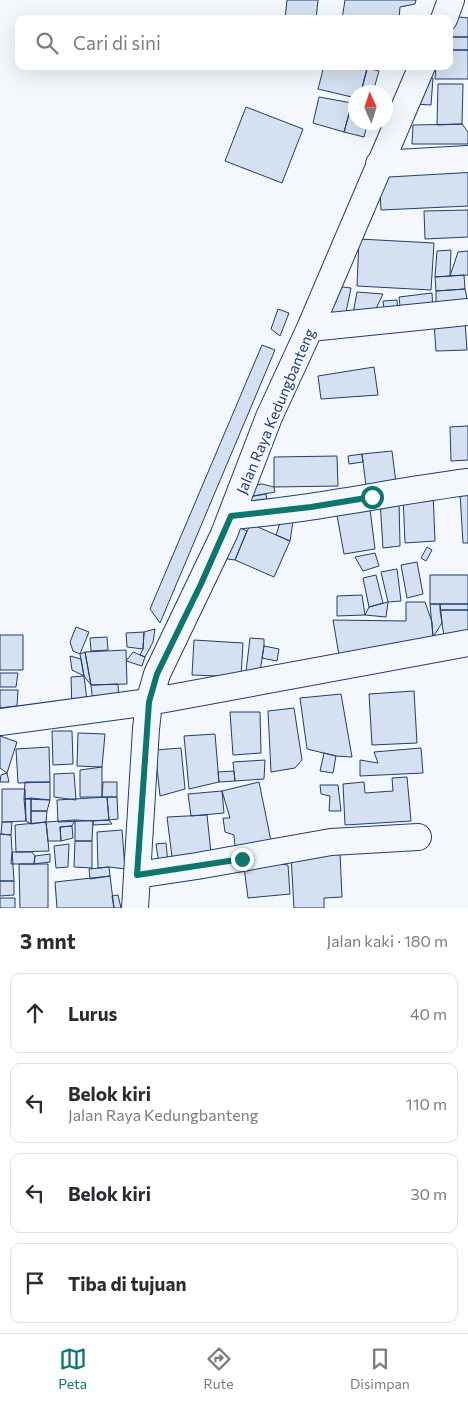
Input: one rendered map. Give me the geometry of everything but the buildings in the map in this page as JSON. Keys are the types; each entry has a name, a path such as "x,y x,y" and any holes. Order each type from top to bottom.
{"street":[{"name":"Jalan Raya Kedungbanteng","path":"134,908 149,702 157,674 231,516 269,417 310,328 420,70"},
{"path":"379,164 468,159"},
{"path":"310,328 468,312"},
{"path":"231,516 311,507 412,489 468,482"},
{"path":"0,722 149,702 468,643"},
{"path":"137,875 331,842 418,838"}],"route":[{"path":"242,859 137,875 146,728 149,702 157,674 180,629 231,516 311,507 372,497"}]}
